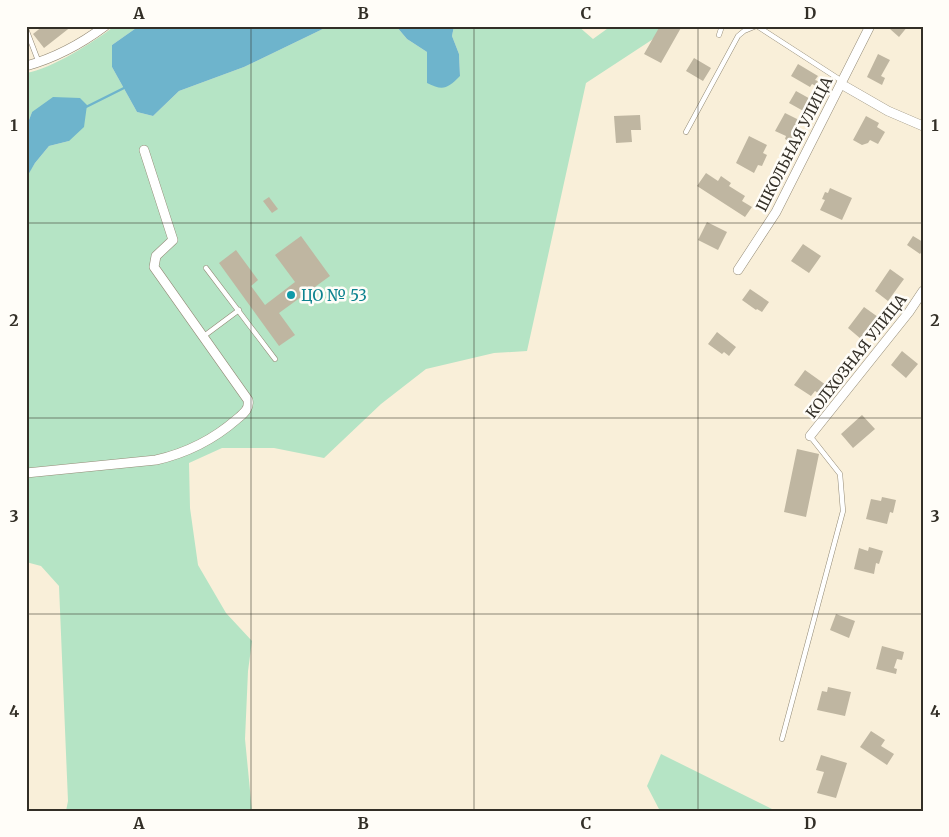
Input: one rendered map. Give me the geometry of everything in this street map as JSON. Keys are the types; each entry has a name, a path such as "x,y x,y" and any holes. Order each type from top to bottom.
{"street":[{"path":"26,66 38,63 65,51 105,26"},
{"name":"ШКОЛЬНАЯ УЛИЦА","path":"738,270 776,212 870,26"},
{"path":"841,82 888,110 923,126"},
{"path":"26,473 156,460 189,450 224,430 246,411 249,403 154,266 156,256 172,240 144,150"},
{"name":"КОЛХОЗНАЯ УЛИЦА","path":"810,436 910,312 923,291"}],"lane":[{"path":"719,35 722,26"},
{"path":"686,132 738,36 756,26 841,82"},
{"path":"26,29 38,63"},
{"path":"206,268 275,359"},
{"path":"204,336 239,310"},
{"path":"782,739 843,511 840,474 810,436"}],"green space":[{"path":"115,26 139,26 112,45 112,67 137,112 153,116 179,91 244,67 329,26 396,26 407,39 427,52 427,83 460,76 459,54 452,36 454,26 578,26 593,39 611,26 673,26 586,83 527,351 494,353 426,369 381,404 324,458 274,448 222,448 189,463 190,508 198,565 226,613 252,641 248,671 245,739 252,811 66,811 68,801 59,586 41,566 26,562 26,169 28,174 49,146 69,141 32,112 26,128 26,73 60,61"},
{"path":"661,754 776,811 660,811 647,786"}],"water":[{"path":"139,26 329,26 244,67 179,91 153,116 137,112 112,67 112,45"},
{"path":"396,26 454,26 452,36 459,54 460,76 452,84 441,88 427,83 427,52 407,39"},
{"path":"53,97 80,98 87,105 84,127 69,141 49,146 28,175 26,169 26,128 32,112"}],"building":[{"path":"43,26 72,26 44,48 33,34"},
{"path":"660,26 682,26 661,63 644,54"},
{"path":"891,26 908,26 899,37 890,29"},
{"path":"878,54 890,60 881,76 885,78 882,85 867,77"},
{"path":"694,58 711,68 703,81 686,71"},
{"path":"798,64 818,76 815,80 818,81 816,86 812,84 810,87 791,76"},
{"path":"796,91 814,101 807,113 789,103"},
{"path":"785,113 801,121 793,137 798,140 795,145 785,139 786,136 775,131"},
{"path":"640,115 641,130 631,130 632,142 616,143 614,116"},
{"path":"866,116 879,123 877,127 885,132 878,144 870,140 862,145 853,140"},
{"path":"749,136 767,145 763,153 767,155 762,166 758,165 754,173 736,163"},
{"path":"706,173 718,181 721,176 731,183 729,186 745,196 742,201 752,207 745,217 697,186"},
{"path":"830,188 852,198 842,220 820,210 825,200 822,199 825,192 828,193"},
{"path":"269,197 278,209 272,213 263,201"},
{"path":"707,222 727,232 718,250 698,240"},
{"name":"ЦО № 53","path":"301,236 330,276 279,313 295,335 279,346 219,263 236,250 258,280 251,286 265,305 295,282 275,255"},
{"path":"913,236 923,242 923,250 920,254 907,245"},
{"path":"803,244 821,256 809,273 791,261"},
{"path":"890,269 904,279 888,301 875,291"},
{"path":"750,289 769,302 762,312 742,300"},
{"path":"864,307 878,317 861,339 848,328"},
{"path":"717,332 736,347 729,356 724,352 722,354 708,344"},
{"path":"902,351 918,364 906,378 891,365"},
{"path":"840,365 849,372 839,387 834,383 824,397 815,391 811,396 794,385 805,370 826,385"},
{"path":"862,415 875,429 853,448 841,434"},
{"path":"797,449 819,454 806,517 784,512"},
{"path":"882,497 896,500 893,513 890,512 887,524 866,519 871,499 881,501"},
{"path":"869,547 883,551 879,564 876,563 874,574 854,569 859,548 868,551"},
{"path":"836,614 855,621 849,638 830,630"},
{"path":"882,646 904,652 902,660 897,659 894,668 897,669 896,674 876,669"},
{"path":"828,687 851,692 845,716 817,710 822,691 827,692"},
{"path":"871,731 885,740 881,746 894,754 887,765 860,747"},
{"path":"821,755 847,763 836,798 817,793 824,772 816,770"}],"waterway":[{"path":"84,108 126,87"}],"place":[{"name":"ЦО № 53","path":"291,295"}]}
